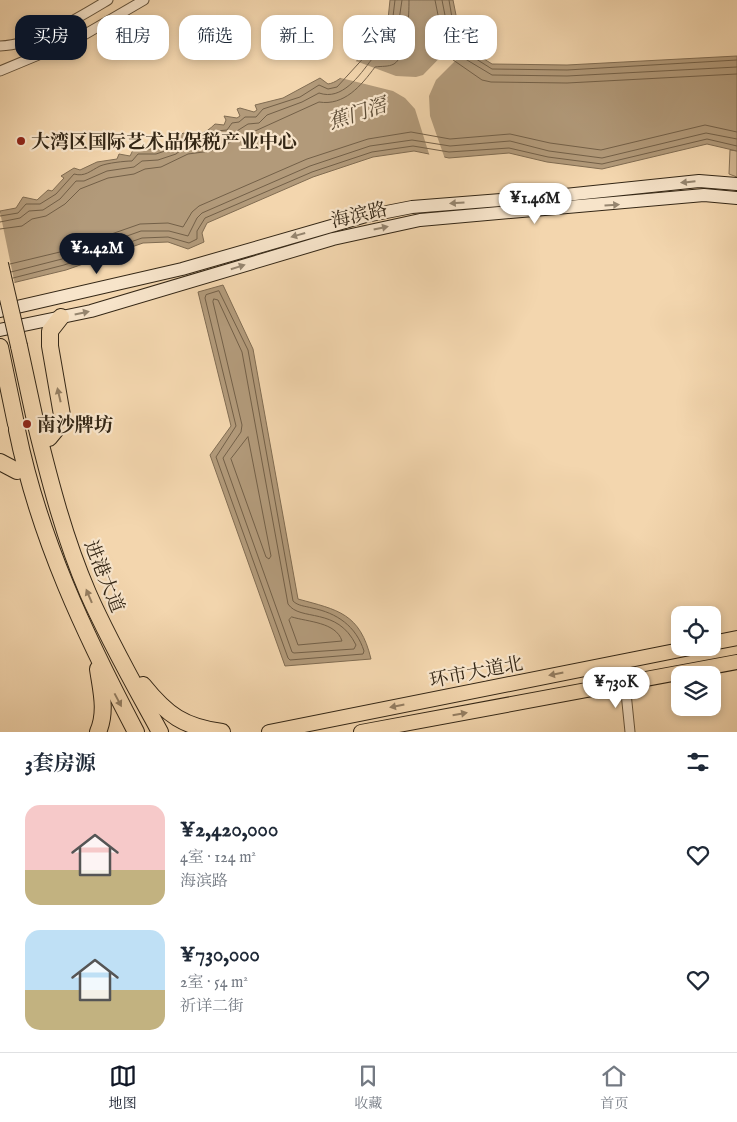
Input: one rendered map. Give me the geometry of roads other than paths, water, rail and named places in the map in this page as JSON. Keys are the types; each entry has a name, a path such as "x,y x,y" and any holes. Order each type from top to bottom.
{"highway":[{"name":"进港大道","path":"0,264 22,366 39,398 42,425 72,528 74,558 100,621 160,732"},
{"path":"42,425 63,421 50,346 50,331 61,317"},
{"path":"1,350 6,372 3,397 54,560"},
{"path":"13,427 17,471 35,522 54,560 97,659 136,732"},
{"path":"0,462 17,471"},
{"path":"79,619 88,625 100,621"},
{"path":"116,651 155,700 169,714 184,723 202,729 222,732"},
{"path":"97,659 103,711 103,722 98,732"}],"main road":[{"path":"721,641 737,638"},
{"name":"环市大道北","path":"269,732 671,652"},
{"name":"环市大道北","path":"361,732 737,662"}],"street":[{"path":"0,46 21,43 37,37 108,0"},
{"path":"0,71 77,39 144,0"},
{"name":"海滨路","path":"0,311 201,264 366,216 412,206 565,195 699,181 737,184"},
{"path":"737,184 737,200"},
{"name":"海滨路","path":"0,330 90,311 333,238 420,220 704,195 737,200"},
{"path":"626,683 630,732"}],"water":[{"name":"蕉门滘","path":"390,0 453,0 456,15 425,15 425,60 486,60 492,64 567,65 737,56 737,151 707,144 602,169 547,162 509,153 449,158 414,151 373,157 313,177 207,223 202,233 204,242 188,249 168,242 143,243 66,270 0,286 0,211 16,208 23,197 37,200 48,190 52,191 64,178 61,176 74,168 80,170 97,162 117,159 119,154 130,156 134,148 154,149 161,147 173,142 183,133 200,134 215,124 224,125 226,120 224,116 237,118 240,116 237,109 240,108 254,112 257,110 255,105 283,98 320,78 328,84 334,82 345,75 357,60 415,60 415,15 388,15"},
{"path":"223,285 253,349 298,599 336,611 354,623 361,632 371,659 285,666 210,455 231,426 198,292"}],"tunnel":[{"path":"44,418 45,424"}],"place":[{"name":"大湾区国际艺术品保税产业中心","path":"21,141"},
{"name":"南沙牌坊","path":"27,424"}]}
